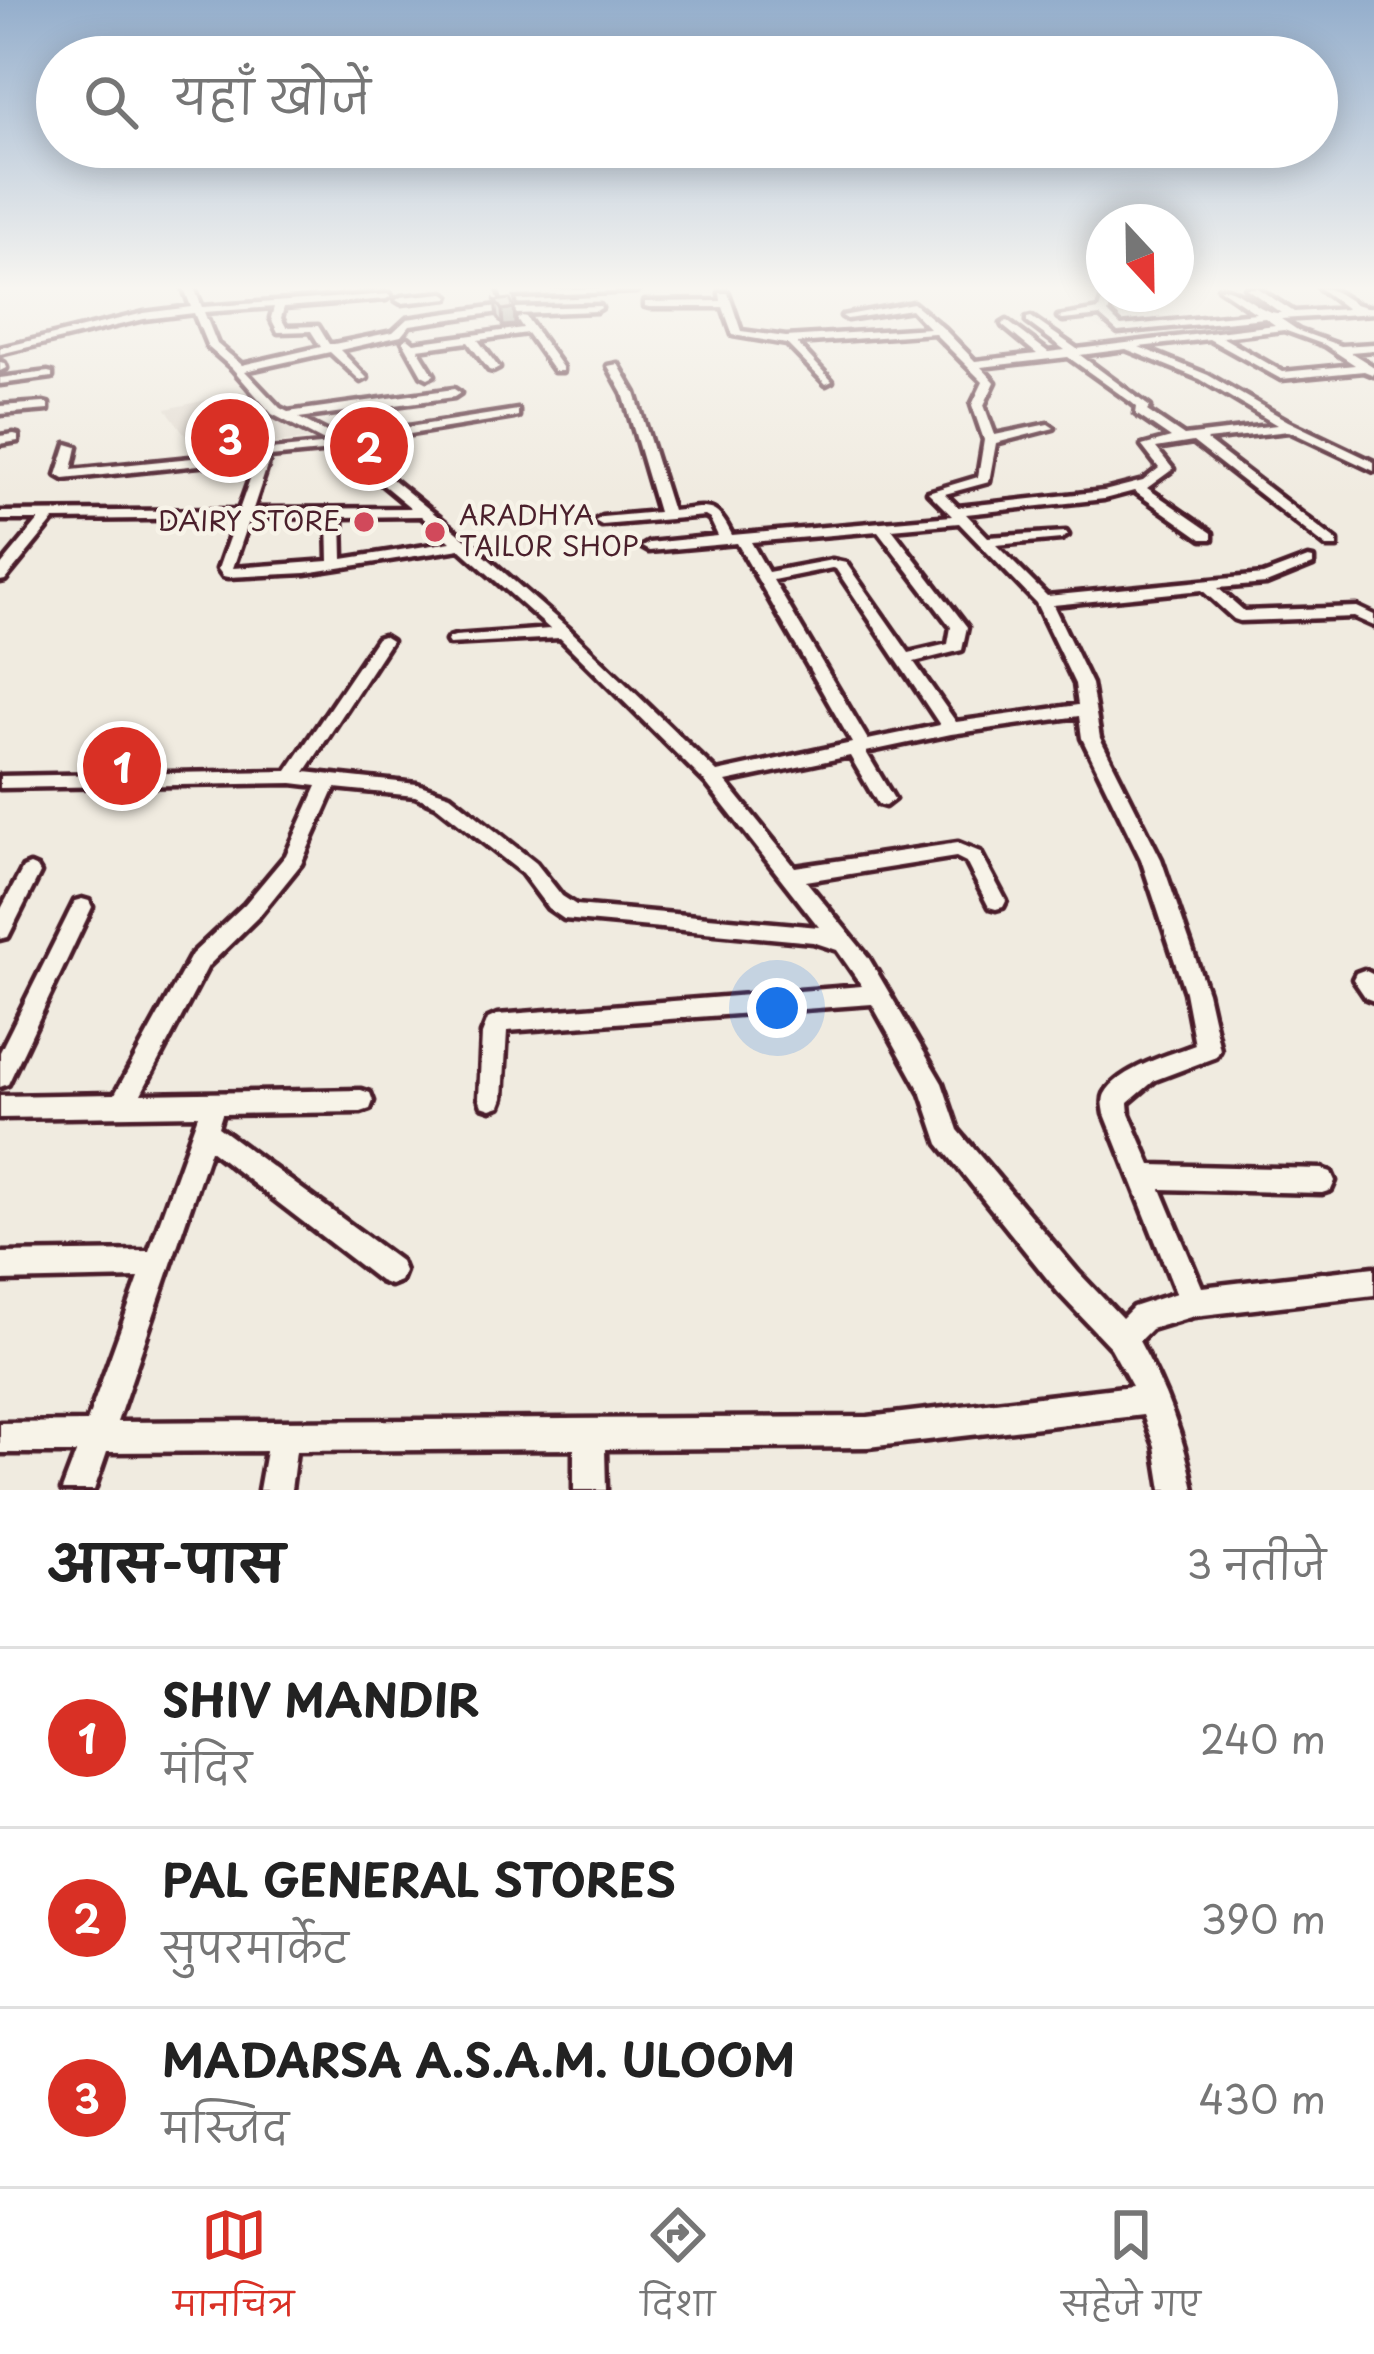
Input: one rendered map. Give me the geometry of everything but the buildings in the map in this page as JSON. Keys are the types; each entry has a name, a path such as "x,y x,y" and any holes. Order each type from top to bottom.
{"street":[{"path":"227,358 264,402 340,444 463,544 564,633 713,779 860,963 933,1091 948,1136 1068,1282 1121,1338 1170,1446 1178,1490"},
{"path":"238,367 283,358"},
{"path":"339,358 361,378"},
{"path":"417,358 428,376"},
{"path":"485,358 493,368"},
{"path":"549,358 558,369"},
{"path":"804,358 826,381"},
{"path":"965,358 990,387 979,406 990,440 984,479 935,492 1043,601 1083,684 1091,738 1151,859 1209,1043 1204,1054 1147,1073 1115,1099 1194,1302"},
{"path":"972,365 1033,358"},
{"path":"1077,358 1144,407 1140,411 1188,439 1332,544"},
{"path":"1151,358 1204,377 1290,427 1374,467"},
{"path":"1249,358 1281,376 1370,370"},
{"path":"614,366 629,393 666,515"},
{"path":"0,381 48,375"},
{"path":"285,416 454,393"},
{"path":"0,410 44,407"},
{"path":"71,447 64,475 264,457 514,413"},
{"path":"650,547 882,526 1090,498 1138,488 1166,469 1148,446 1290,427"},
{"path":"990,440 1048,428"},
{"path":"264,457 225,569 228,572 336,565 463,544"},
{"path":"1138,488 1207,536"},
{"path":"0,516 424,512"},
{"path":"602,521 713,513 764,577 885,799"},
{"path":"335,514 336,565"},
{"path":"0,577 50,516"},
{"path":"882,526 959,627 956,647 905,659"},
{"path":"987,541 1061,535"},
{"path":"1043,601 1266,579 1309,562"},
{"path":"764,577 838,564 952,728"},
{"path":"1207,586 1240,616 1357,612 1374,621"},
{"path":"455,641 564,633"},
{"path":"292,777 382,641"},
{"path":"713,779 952,728 1084,710"},
{"path":"0,782 292,777 417,790 443,800 529,868 554,902 571,913 815,934 841,944"},
{"path":"122,1105 200,960 252,910 294,860 329,781"},
{"path":"788,876 958,850 973,857 996,901"},
{"path":"0,931 30,873"},
{"path":"0,1077 82,908"},
{"path":"491,1098 494,1034 505,1022 878,994"},
{"path":"3,1114 122,1105 209,1117 361,1101"},
{"path":"78,1490 209,1117"},
{"path":"209,1117 390,1271"},
{"path":"1142,1178 1322,1181"},
{"path":"0,1267 157,1264"},
{"path":"1121,1338 1143,1316 1194,1302 1374,1281"},
{"path":"0,1438 868,1432 1152,1399"},
{"path":"274,1490 283,1437"},
{"path":"589,1437 590,1490"}],"shaded area":[{"path":"246,391 314,439 198,452 166,409"}],"place":[{"name":"MADARSA A.S.A.M. ULOOM","path":"230,438"},
{"name":"PAL GENERAL STORES","path":"369,446"},
{"name":"DAIRY STORE","path":"364,522"},
{"name":"ARADHYA TAILOR SHOP","path":"435,532"},
{"name":"SHIV MANDIR","path":"122,766"}]}
